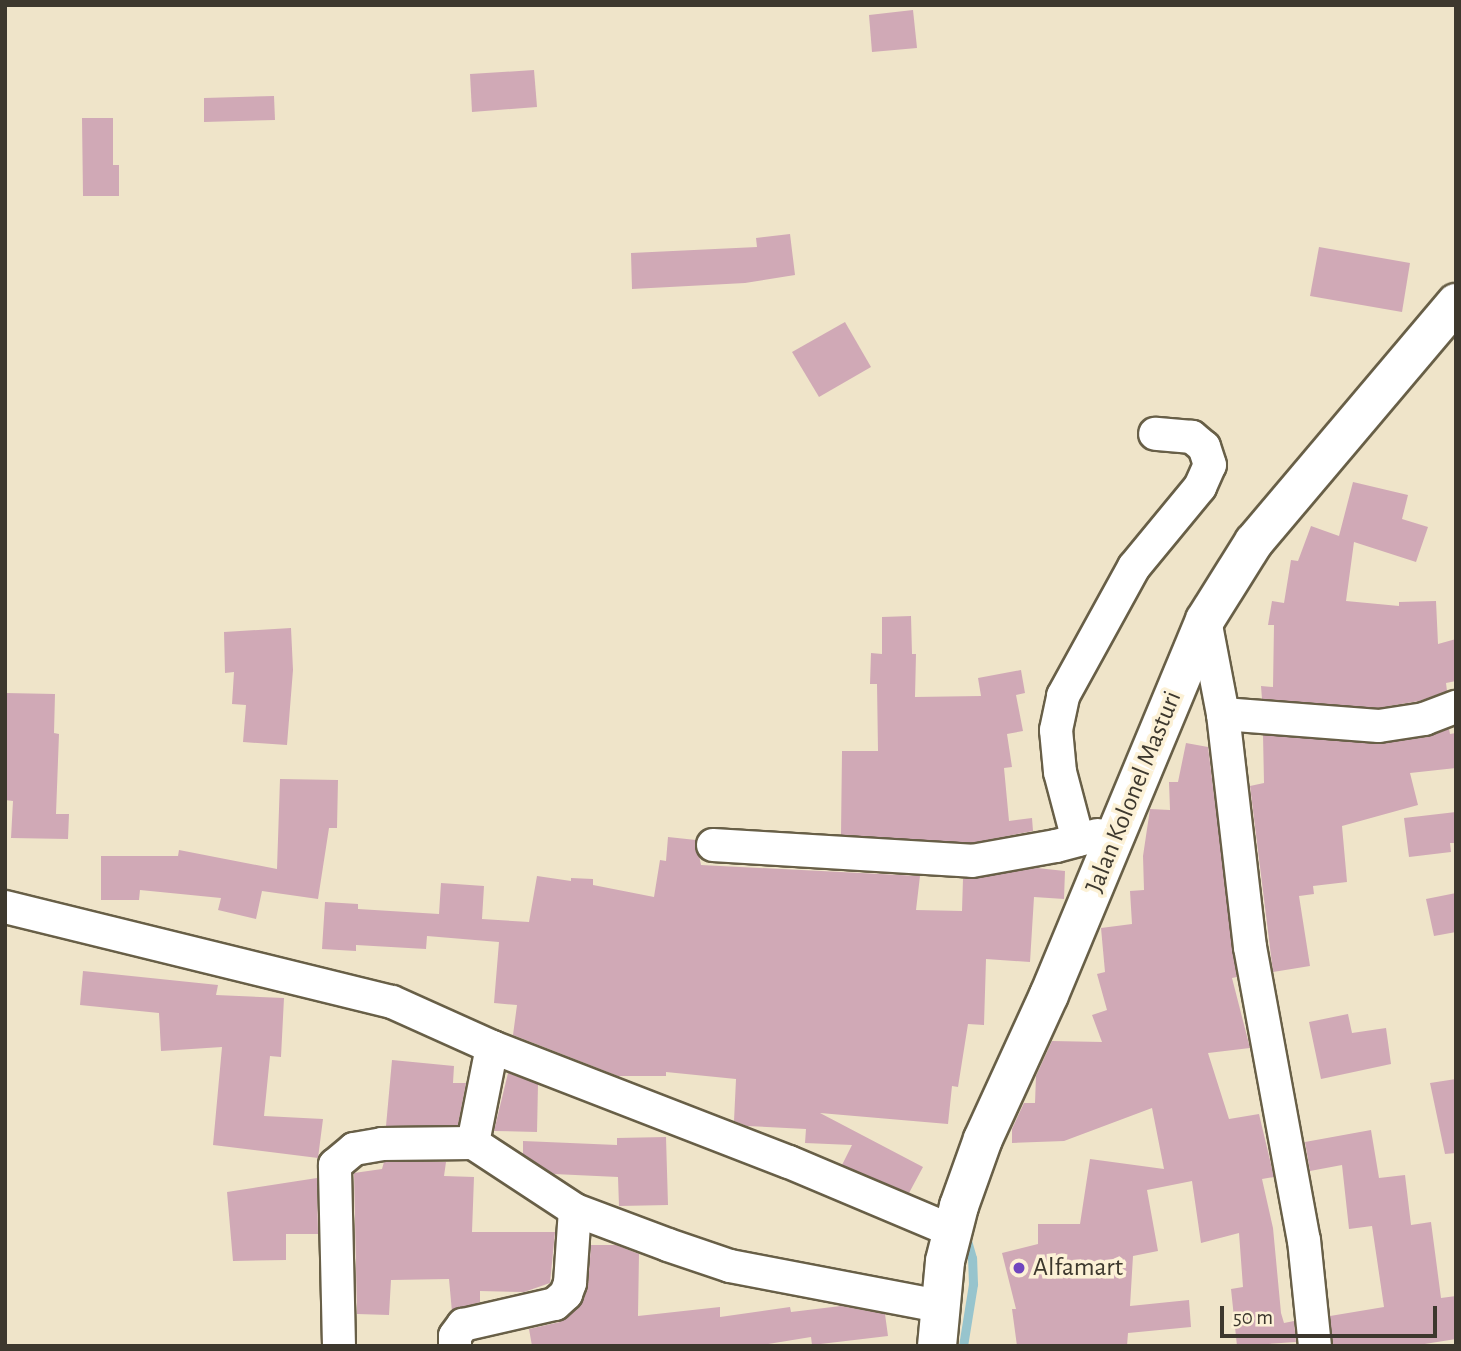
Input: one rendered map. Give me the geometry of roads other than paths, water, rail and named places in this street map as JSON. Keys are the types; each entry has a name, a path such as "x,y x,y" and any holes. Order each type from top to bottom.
{"main road":[{"name":"Jalan Kolonel Masturi","path":"937,1346 939,1306 952,1231 983,1139 1049,995 1205,620 1254,542 1456,303"}],"street":[{"path":"1078,840 1060,772 1056,730 1063,696 1134,567 1200,487 1210,465 1204,447 1192,437 1155,434"},
{"path":"1205,620 1223,714 1250,947 1304,1240 1315,1346"},
{"path":"1223,714 1379,726 1424,719 1456,707"},
{"path":"713,845 972,862 1119,829"},
{"path":"5,907 392,1002 492,1047 789,1162 952,1231"},
{"path":"473,1143 492,1047"},
{"path":"339,1346 335,1165 354,1149 382,1144 473,1143 575,1210 730,1266 939,1306"},
{"path":"455,1346 455,1336 463,1325 555,1304 566,1294 570,1283 575,1210"}],"waterway":[{"path":"963,1346 973,1284 972,1258 966,1237"}],"place":[{"name":"Alfamart","path":"1019,1268"}]}
